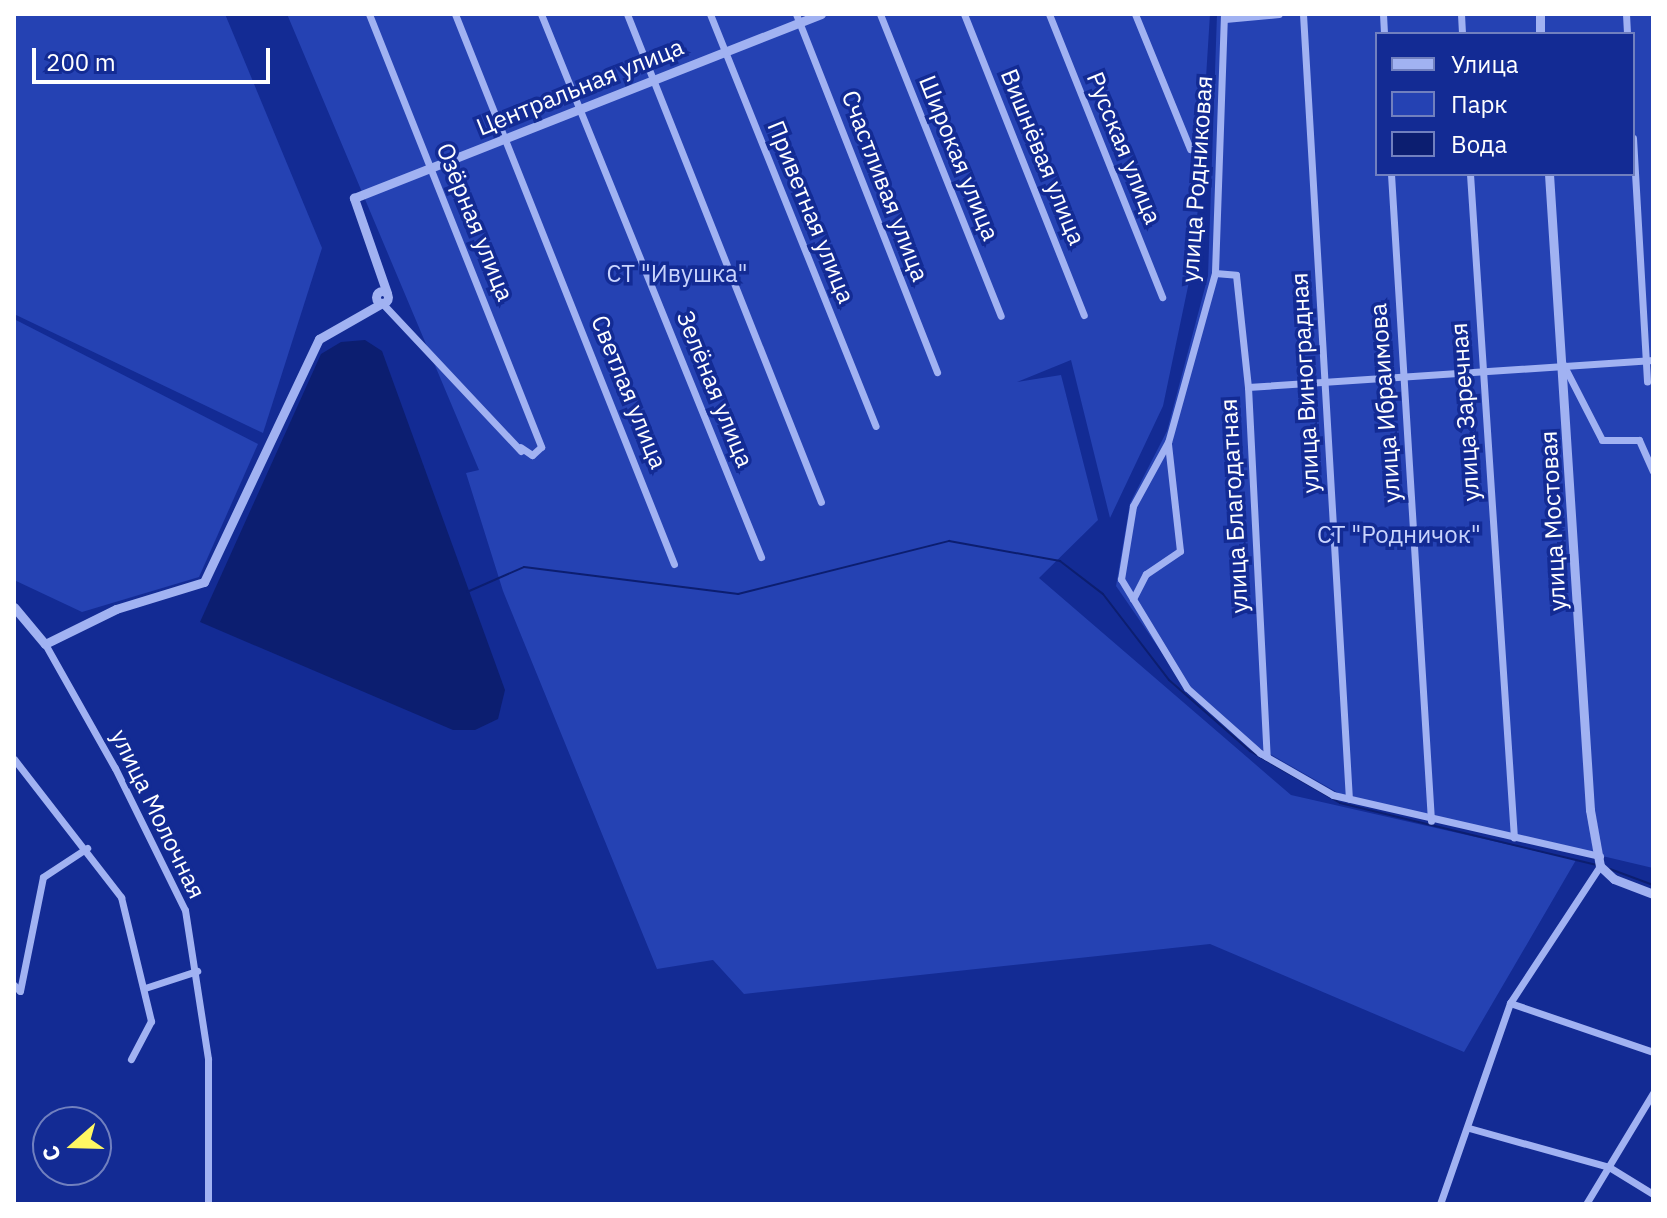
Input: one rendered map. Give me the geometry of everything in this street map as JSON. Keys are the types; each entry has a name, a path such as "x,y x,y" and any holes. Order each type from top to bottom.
{"street":[{"name":"Озёрная улица","path":"369,14 541,447 532,455 520,447"},
{"name":"Светлая улица","path":"455,14 674,564"},
{"name":"Зелёная улица","path":"541,14 761,557"},
{"path":"627,14 821,502"},
{"name":"Приветная улица","path":"710,14 876,426"},
{"name":"Центральная улица","path":"382,295 380,271 354,198 724,51 797,18 821,14"},
{"name":"Широкая улица","path":"880,14 1001,316"},
{"name":"Вишнёвая улица","path":"964,14 1084,315"},
{"name":"Русская улица","path":"1049,14 1162,297"},
{"path":"1135,14 1190,149"},
{"path":"1224,17 1279,14"},
{"name":"улица Виноградная","path":"1303,14 1328,381 1349,799"},
{"name":"улица Родниковая","path":"1224,17 1215,273 1168,442 1133,506 1121,579 1187,688 1267,757 1349,799 1600,861"},
{"name":"Счастливая улица","path":"797,18 937,372"},
{"path":"1635,166 1649,360 1647,382"},
{"name":"улица Ибраимова","path":"1391,176 1431,821"},
{"name":"улица Заречная","path":"1470,176 1514,838"},
{"name":"улица Мостовая","path":"1549,176 1590,810 1600,861"},
{"name":"улица Благодатная","path":"1215,273 1236,275 1248,387 1267,757"},
{"path":"45,644 116,609 204,582 319,339 382,295 393,312 520,447 523,457"},
{"path":"1248,387 1482,367 1649,360"},
{"path":"1563,364 1602,440 1639,440 1653,471"},
{"path":"1133,599 1146,574 1180,551 1168,442"},
{"name":"улица Молочная","path":"14,607 18,618 45,644 174,881 197,971 208,1059 208,1204"},
{"path":"14,759 87,848 121,897 151,1021 131,1059"},
{"path":"17,988 43,877 87,848"},
{"path":"1440,1204 1510,1003 1600,861 1614,879 1653,894"},
{"path":"145,988 197,971"},
{"path":"1510,1003 1653,1052"},
{"path":"1586,1204 1653,1093"},
{"path":"1469,1128 1609,1167 1653,1194"}],"green space":[{"path":"14,14 225,14 322,248 263,433 14,314"},
{"name":"СТ \"Ивушка\"","path":"287,14 1210,14 1195,253 1163,406 1110,518 1071,360 1017,382 1061,375 1098,520 1039,578 1291,795 1576,860 1464,1052 1210,944 744,994 713,960 657,969 503,591 466,473 479,470"},
{"name":"СТ \"Родничок\"","path":"1217,14 1653,14 1653,868 1340,794 1254,745 1189,692 1116,586 1130,503 1167,431 1208,276"},
{"path":"14,319 258,444 199,577 82,612 14,580"}],"water":[{"path":"365,340 382,351 505,690 498,719 475,730 453,730 200,622 321,354 341,342"}],"waterway":[{"path":"467,592 524,567 738,594 949,541 1060,561 1103,594 1169,680 1250,751 1340,803 1596,865"},
{"path":"1610,869 1653,885"}]}
